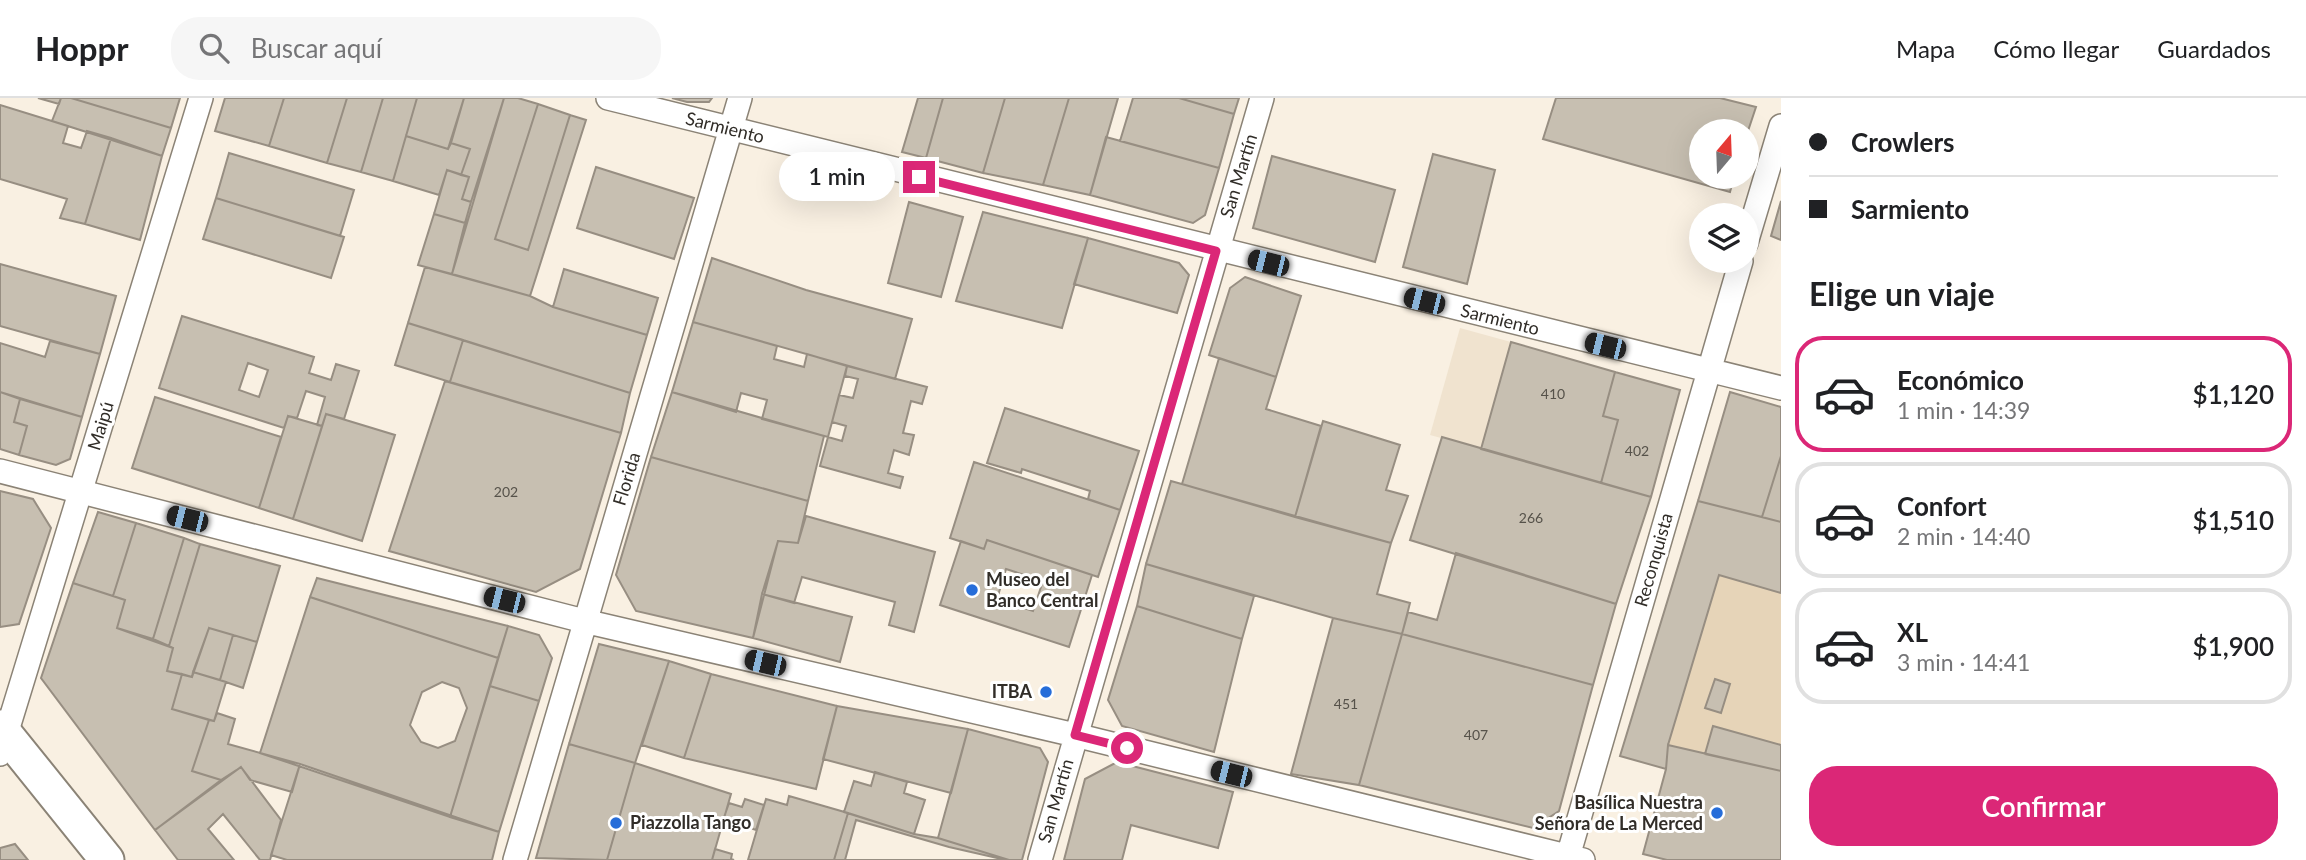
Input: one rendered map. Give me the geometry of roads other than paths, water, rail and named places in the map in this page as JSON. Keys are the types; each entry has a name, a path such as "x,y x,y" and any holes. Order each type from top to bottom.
{"main road":[{"path":"2,738 107,860"}],"street":[{"name":"Maipú","path":"2,738 81,492 201,98"},
{"name":"Sarmiento","path":"608,98 1216,251 1781,388"},
{"name":"Florida","path":"515,860 583,621 740,98"},
{"name":"San Martín","path":"1040,860 1262,98"},
{"path":"1758,203 1781,126"},
{"name":"Reconquista","path":"1573,859 1738,273"},
{"path":"0,471 583,621 1075,735 1573,859"}],"place":[{"name":"Museo del Banco Central","path":"972,590"},
{"name":"ITBA","path":"1046,692"},
{"name":"Basílica Nuestra Señora de La Merced","path":"1717,813"},
{"name":"Piazzolla Tango","path":"616,823"}]}
